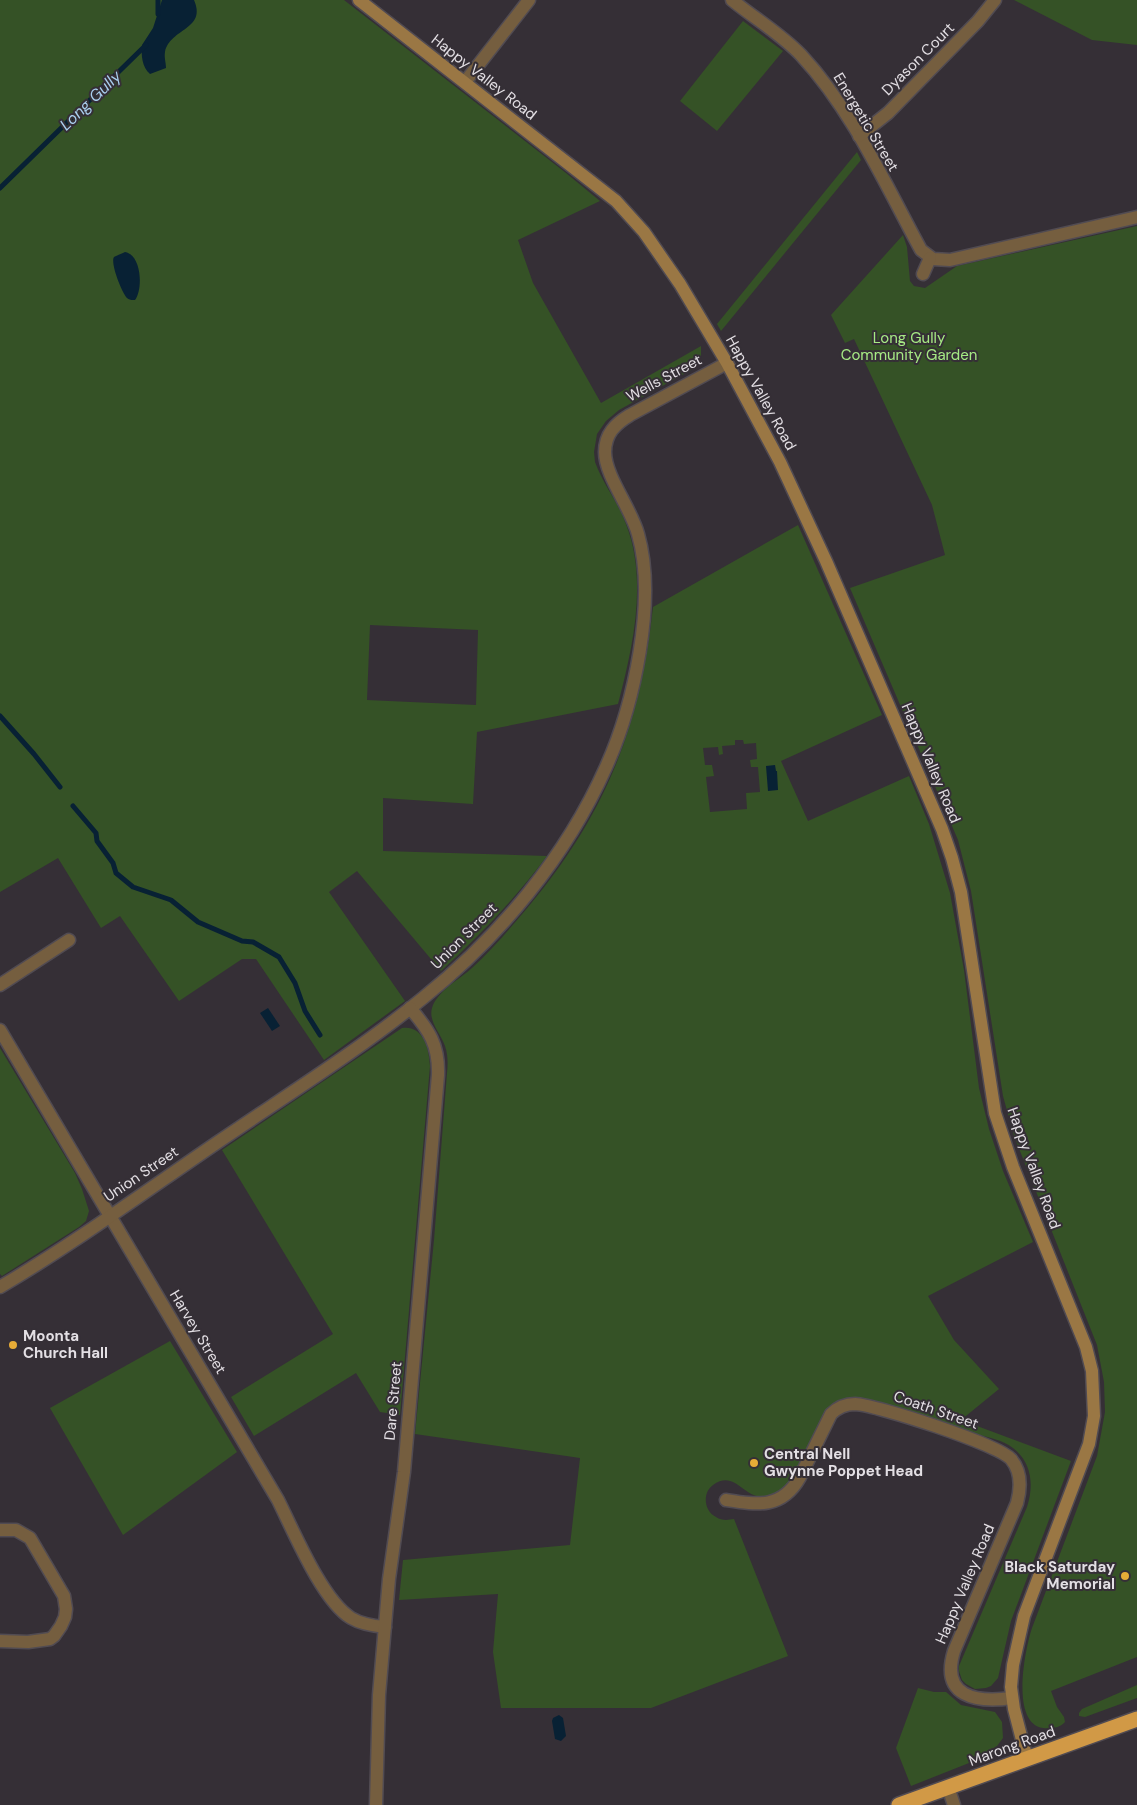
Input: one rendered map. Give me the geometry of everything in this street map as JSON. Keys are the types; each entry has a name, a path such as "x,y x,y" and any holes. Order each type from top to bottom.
{"highway":[{"name":"Marong Road","path":"899,1805 1137,1719"}],"street":[{"name":"Happy Valley Road","path":"359,0 616,201 632,217 665,260 727,362 780,462 824,556 945,836 961,892 995,1112 1013,1167 1082,1337 1092,1371 1094,1410 1089,1444 1024,1616 1012,1666 1012,1698 1027,1759"},
{"path":"465,82 529,0"},
{"name":"Energetic Street","path":"732,0 798,53 828,87 859,136 921,250 930,258"},
{"name":"Dyason Court","path":"859,136 888,112 978,22 995,0"},
{"path":"924,274 930,258 950,260 1137,217"},
{"name":"Wells Street","path":"618,423 727,362"},
{"name":"Union Street","path":"0,1288 54,1254 330,1066 410,1008 482,944 552,863 588,804 606,768 616,742 634,680 638,656 644,611 645,574 642,547 634,520 610,474 604,449 608,436 618,423"},
{"path":"0,985 70,940"},
{"name":"Dare Street","path":"376,1805 378,1713 389,1579 404,1472 438,1075 435,1044 425,1026 410,1008"},
{"name":"Harvey Street","path":"0,1030 278,1500 317,1577 330,1596 348,1616 363,1623 385,1628"},
{"name":"Coath Street","path":"726,1500 759,1503 776,1501 784,1497 796,1484 827,1421 835,1410 854,1404 882,1409 992,1447 1006,1455 1015,1465"},
{"name":"Happy Valley Road","path":"1012,1698 986,1700 969,1696 956,1688 950,1673 954,1651 1017,1503 1020,1488 1015,1465"},
{"path":"0,1530 16,1530 30,1538 64,1596 66,1609 61,1626 54,1636 50,1638 28,1642 0,1641"},
{"path":"948,1788 954,1805"}],"green space":[{"path":"0,0 344,0 600,201 518,240 533,283 601,403 701,346 701,357 693,369 619,410 606,421 597,434 594,452 595,462 626,524 633,545 636,568 636,614 633,637 618,704 477,732 473,804 383,798 383,851 547,856 497,916 441,971 357,871 329,892 405,1001 324,1060 256,959 242,959 179,1001 120,916 101,928 58,858 0,892","holes":["370,625 478,630 476,705 367,700"]},
{"path":"1014,0 1137,0 1137,45 1092,40"},
{"path":"743,21 783,51 717,131 680,101"},
{"path":"857,152 861,160 721,331 717,324"},
{"name":"Long Gully Community Garden","path":"1137,226 1137,1657 1051,1691 1065,1722 1058,1727 1043,1728 1033,1723 1026,1713 1023,1700 1022,1684 1026,1652 1032,1628 1097,1456 1105,1412 1104,1382 1097,1345 1014,1136 1003,1096 971,891 958,840 850,588 945,555 932,505 854,339 845,343 831,315 903,235 907,247 910,281 914,286 925,288 957,266"},
{"path":"798,525 882,715 781,761 808,821 909,776 929,824 950,893 964,970 979,1088 989,1129 1003,1171 1033,1242 928,1296 954,1340 999,1389 961,1420 1071,1461 1011,1621 998,1678 991,1686 986,1688 975,1689 966,1684 962,1680 959,1666 1027,1507 1031,1483 1028,1467 1019,1454 1005,1443 927,1420 843,1401 796,1474 778,1494 760,1497 728,1480 721,1481 709,1488 706,1497 707,1506 712,1514 723,1520 734,1519 788,1656 651,1708 501,1708 493,1652 498,1594 399,1600 403,1560 570,1545 580,1458 415,1434 434,1240 448,1066 445,1046 433,1023 431,1013 439,996 487,953 542,890 568,854 591,817 610,779 625,740 637,698 653,607","holes":["735,740 743,740 744,744 756,743 757,759 750,760 751,767 758,767 760,792 746,793 747,809 710,812 706,777 714,776 712,765 705,765 703,748 718,747 719,755 723,754 722,746 735,745"]},
{"path":"402,1028 416,1030 420,1034 427,1046 430,1066 400,1415 380,1412 356,1373 254,1436 231,1397 333,1334 222,1150"},
{"path":"0,1048 75,1173 89,1211 86,1221 79,1227 2,1276 0,1274"},
{"path":"170,1341 237,1452 123,1535 50,1408"},
{"path":"1137,1685 1137,1698 1085,1717 1079,1716 1082,1709"},
{"path":"918,1688 934,1692 946,1692 961,1705 995,1712 1002,1722 1003,1738 997,1746 969,1763 911,1786 896,1748"}],"water":[{"path":"162,0 194,0 197,10 196,17 192,23 168,44 165,52 166,68 150,74 145,68 143,61 142,45 153,28"},
{"path":"125,252 135,259 138,266 140,281 138,295 135,300 127,298 125,295 117,278 114,265 114,257"},
{"path":"775,765 778,790 768,791 766,766"},
{"path":"268,1008 280,1026 272,1031 260,1013"},
{"path":"559,1715 563,1718 566,1736 561,1741 555,1739 552,1721 553,1718"}],"waterway":[{"name":"Long Gully","path":"158,0 158,14"},
{"name":"Long Gully","path":"0,188 146,45"},
{"path":"0,716 60,787"},
{"path":"73,806 96,833 97,841 113,863 116,873 133,887 171,900 198,922 242,941 253,942 279,957 295,983 305,1011 320,1035"}],"place":[{"name":"Moonta Church Hall","path":"13,1345"},
{"name":"Central Nell Gwynne Poppet Head","path":"754,1463"},
{"name":"Black Saturday Memorial","path":"1125,1576"}]}
